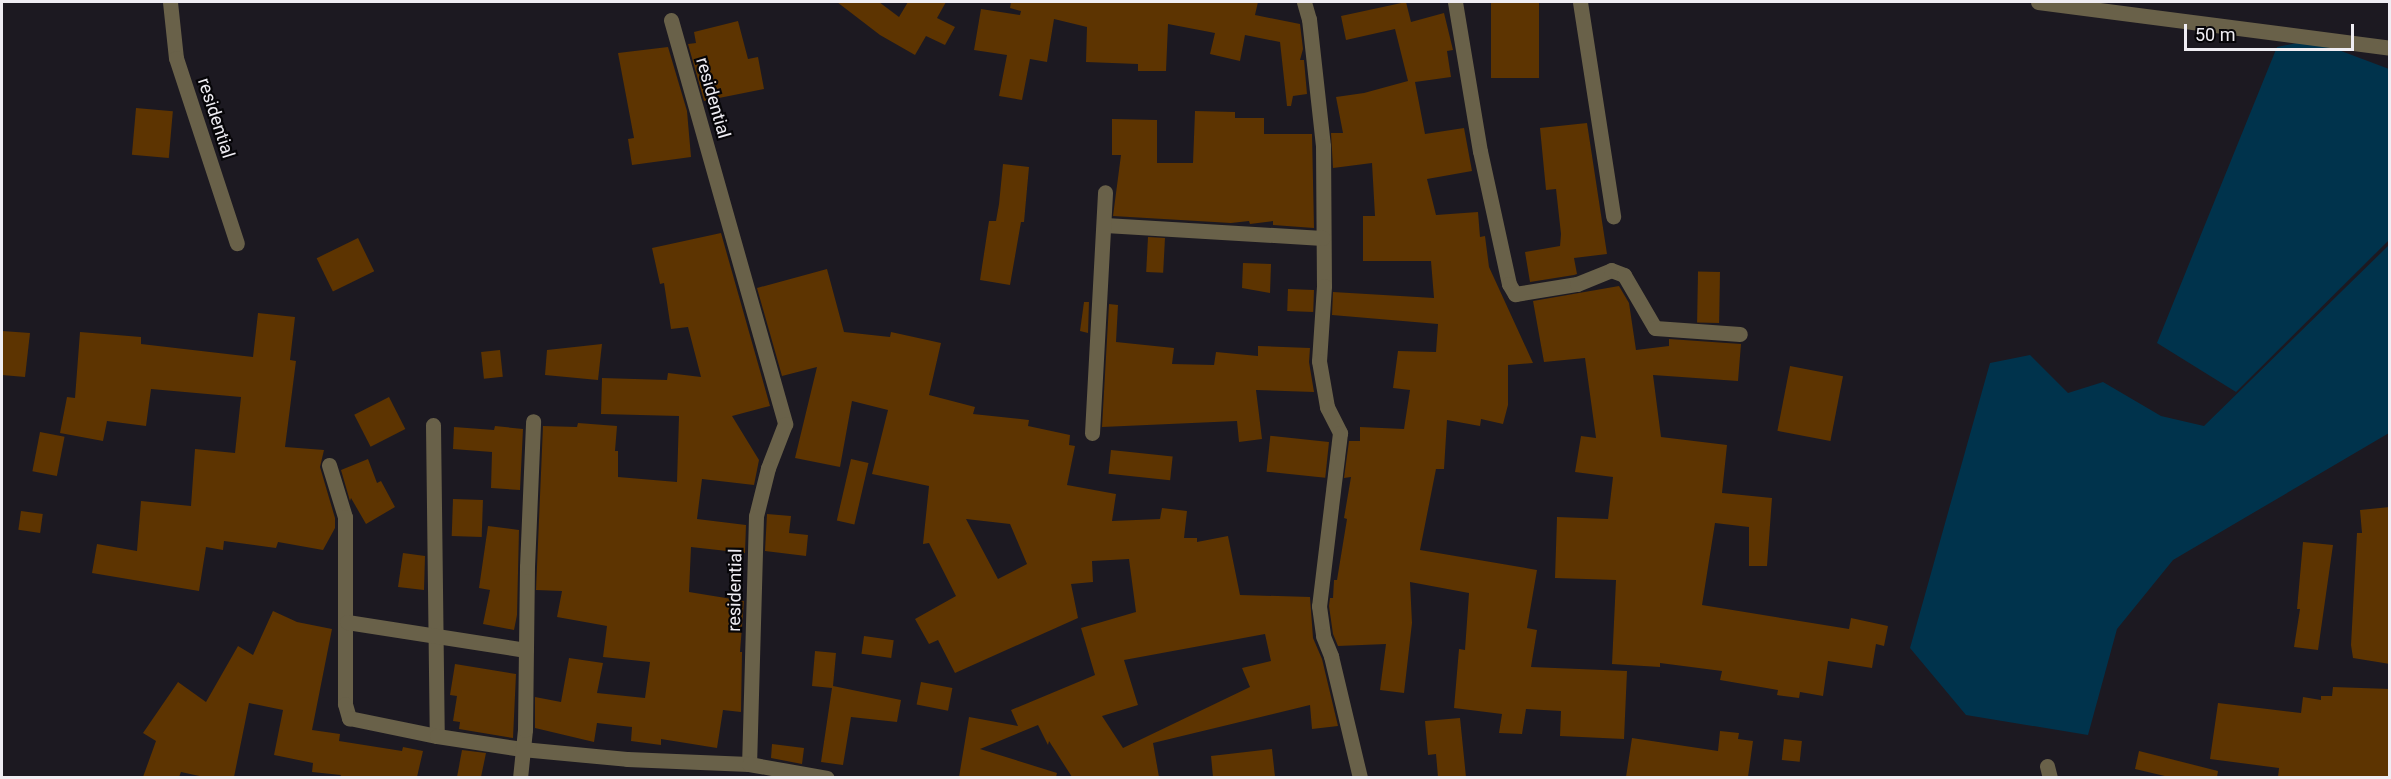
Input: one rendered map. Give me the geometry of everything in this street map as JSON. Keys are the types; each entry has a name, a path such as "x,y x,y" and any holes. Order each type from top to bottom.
{"street":[{"name":"residential","path":"170,2 176,58 237,243"},
{"path":"1304,2 1309,19 1323,147 1324,286 1319,361 1327,407 1340,433 1319,606 1323,636 1331,656 1360,777"},
{"path":"1455,2 1480,151 1509,284 1515,294 1577,284 1611,270 1624,275 1655,328 1740,334"},
{"path":"1580,2 1613,216"},
{"path":"2038,2 2390,48"},
{"name":"residential","path":"670,20 785,424 768,468 756,516 749,764"},
{"path":"1092,433 1105,192"},
{"path":"1105,225 1323,238"},
{"path":"520,777 525,730 532,421"},
{"path":"433,425 437,736"},
{"path":"328,465 345,517 347,622 345,704 349,718 437,736 522,749 627,759 749,764 827,777"},
{"path":"347,622 526,650"}],"water":[{"path":"2312,40 2389,69 2389,240 2236,392 2157,343 2277,47"},
{"path":"2389,245 2389,433 2173,560 2117,629 2088,735 1966,715 1910,648 1990,363 2030,355 2068,393 2103,382 2161,416 2204,426"}],"building":[{"path":"837,2 879,2 899,17 908,2 946,2 937,18 955,27 945,45 926,36 915,55 880,35"},
{"path":"1011,2 1258,2 1255,15 1300,24 1303,49 1300,60 1304,60 1307,94 1293,96 1291,106 1287,106 1280,42 1245,35 1240,61 1210,54 1215,33 1168,24 1166,71 1138,71 1138,64 1086,62 1087,27 1054,19 1047,62 1030,59 1022,100 999,96 1007,55 974,50 981,9 1020,15 1021,11 1010,8"},
{"path":"1406,2 1411,22 1444,13 1453,50 1447,51 1451,77 1415,82 1425,134 1464,128 1472,171 1427,179 1436,215 1478,212 1480,237 1485,236 1489,267 1533,363 1508,365 1508,405 1503,424 1481,419 1480,426 1447,420 1444,469 1436,469 1420,550 1537,570 1527,628 1537,630 1531,667 1627,671 1624,739 1560,736 1561,711 1526,709 1522,734 1499,733 1502,714 1454,708 1459,649 1465,650 1469,593 1410,582 1412,623 1404,693 1380,690 1386,644 1338,646 1333,634 1329,606 1330,598 1333,598 1334,580 1337,580 1347,519 1344,518 1351,477 1344,478 1349,441 1360,441 1360,427 1404,429 1410,390 1393,388 1398,351 1436,352 1438,324 1332,315 1333,292 1434,298 1431,261 1363,261 1363,216 1375,216 1372,163 1333,168 1331,133 1343,133 1336,97 1364,93 1408,81 1395,29 1346,40 1341,16"},
{"path":"1491,2 1539,2 1539,78 1491,78"},
{"path":"738,21 748,59 758,57 764,89 704,101 688,44 696,43 694,32"},
{"path":"668,47 687,111 691,157 632,165 628,139 634,138 618,53"},
{"path":"136,108 173,111 169,158 132,155"},
{"path":"1195,111 1235,112 1235,118 1264,118 1264,134 1312,134 1314,228 1273,225 1273,221 1250,224 1249,221 1231,223 1113,216 1121,155 1112,155 1112,119 1157,120 1157,163 1193,163"},
{"path":"1587,123 1607,254 1574,258 1577,274 1530,282 1525,252 1560,246 1561,234 1556,189 1546,190 1540,128"},
{"path":"1003,164 1029,167 1024,222 1021,222 1010,285 980,280 989,221 996,221"},
{"path":"721,233 770,406 732,416 759,460 754,485 702,479 697,519 746,525 745,553 691,547 689,592 744,601 740,652 742,652 741,712 723,710 717,748 661,739 661,745 631,741 632,727 597,723 594,742 535,728 535,697 561,702 569,658 603,663 597,693 645,698 650,662 603,657 607,626 557,617 562,591 536,590 543,426 577,427 578,423 617,426 615,451 618,451 618,477 677,482 679,416 601,414 602,378 667,380 668,373 701,377 688,327 671,329 664,283 660,284 652,248"},
{"path":"1148,237 1165,238 1163,273 1146,272"},
{"path":"358,238 374,271 333,291 317,258"},
{"path":"1243,263 1271,264 1270,293 1242,288"},
{"path":"827,269 844,332 890,337 891,332 941,343 929,395 975,407 973,414 1029,420 1028,426 1070,435 1069,445 1075,446 1067,485 1116,494 1112,521 1160,519 1162,508 1187,511 1184,538 1197,538 1197,542 1228,536 1240,595 1310,597 1313,638 1322,659 1338,726 1312,729 1310,705 1153,743 1159,777 1072,777 1049,741 1048,745 1038,725 980,749 1057,773 1056,777 959,777 969,717 1018,726 1011,710 1095,675 1081,628 1136,612 1129,559 1092,561 1093,582 1071,584 1078,618 955,673 938,640 929,644 915,619 956,596 929,543 923,544 929,486 872,474 888,410 852,401 840,467 795,458 817,367 782,376 757,288","holes":["966,519 1010,524 1027,564 998,579","1265,634 1271,661 1242,668 1250,687 1123,748 1102,716 1138,705 1124,660"]},
{"path":"1698,272 1720,272 1719,323 1697,323"},
{"path":"1619,286 1629,303 1636,350 1669,346 1669,339 1741,344 1738,381 1653,375 1661,437 1727,445 1722,493 1772,498 1767,566 1749,566 1749,527 1715,523 1702,605 1849,629 1851,618 1888,626 1884,646 1876,644 1872,668 1828,661 1823,696 1800,692 1799,698 1777,695 1778,690 1720,680 1722,671 1660,663 1660,667 1612,664 1616,580 1555,578 1557,517 1608,519 1613,477 1575,472 1581,436 1596,438 1585,358 1544,362 1533,301"},
{"path":"1288,289 1314,290 1313,312 1287,311"},
{"path":"1084,302 1089,302 1088,333 1080,331"},
{"path":"1109,304 1118,305 1116,342 1174,348 1172,364 1214,365 1216,352 1258,356 1258,346 1310,348 1309,362 1314,392 1256,390 1262,439 1239,442 1237,421 1102,427"},
{"path":"258,313 295,317 290,360 296,361 285,447 324,450 320,467 335,518 335,528 323,550 278,542 276,548 224,541 223,550 206,547 199,591 92,573 97,544 137,551 141,501 191,506 195,449 235,453 241,397 151,389 146,426 107,421 103,441 60,433 67,397 75,398 80,332 141,337 141,344 253,357"},
{"path":"2,331 30,333 25,377 2,375"},
{"path":"602,344 598,380 545,375 547,350"},
{"path":"500,350 503,377 484,379 481,352"},
{"path":"1790,366 1843,376 1830,441 1777,431"},
{"path":"389,397 405,429 371,447 354,415"},
{"path":"495,426 523,429 520,490 491,488 492,452 453,449 454,427 494,430"},
{"path":"40,432 65,437 57,476 32,471"},
{"path":"1270,436 1329,442 1325,478 1267,472"},
{"path":"1111,450 1173,456 1170,480 1108,474"},
{"path":"368,459 377,483 381,481 395,507 366,524 351,498 350,501 341,470"},
{"path":"851,459 869,463 854,524 837,520"},
{"path":"453,499 483,500 482,537 452,536"},
{"path":"2390,507 2390,664 2353,658 2351,645 2357,533 2362,533 2360,510"},
{"path":"21,511 43,514 40,533 18,530"},
{"path":"767,514 791,516 789,533 808,535 806,556 765,551"},
{"path":"488,526 519,530 517,615 514,630 483,624 490,590 479,588"},
{"path":"2303,542 2333,545 2318,650 2294,647 2300,609 2297,609"},
{"path":"403,553 425,556 424,590 398,587"},
{"path":"273,611 297,622 332,629 312,730 340,734 339,741 402,751 403,747 423,751 417,777 340,777 341,775 312,772 313,763 274,755 283,710 249,703 234,777 204,777 181,772 179,777 143,777 156,741 143,733 178,682 206,702 238,646 253,655"},
{"path":"864,636 894,640 891,658 861,654"},
{"path":"815,651 836,653 833,686 901,700 897,722 851,717 843,765 821,762 832,688 812,686"},
{"path":"455,664 516,674 513,738 459,729 460,722 453,721 457,696 450,695"},
{"path":"921,682 952,688 948,711 917,705"},
{"path":"2333,687 2390,689 2390,777 2278,777 2279,768 2210,759 2218,703 2301,713 2303,697 2321,700 2321,696 2332,696"},
{"path":"1460,718 1466,777 1438,777 1436,754 1428,755 1425,721"},
{"path":"1720,731 1739,733 1738,739 1753,741 1748,777 1626,777 1632,738 1718,751"},
{"path":"1784,739 1802,741 1800,762 1782,760"},
{"path":"772,744 804,748 802,764 771,758"},
{"path":"1272,749 1275,777 1213,777 1211,756"},
{"path":"462,750 486,753 481,777 457,777"},
{"path":"2139,751 2218,771 2217,777 2169,777 2135,769"}]}
